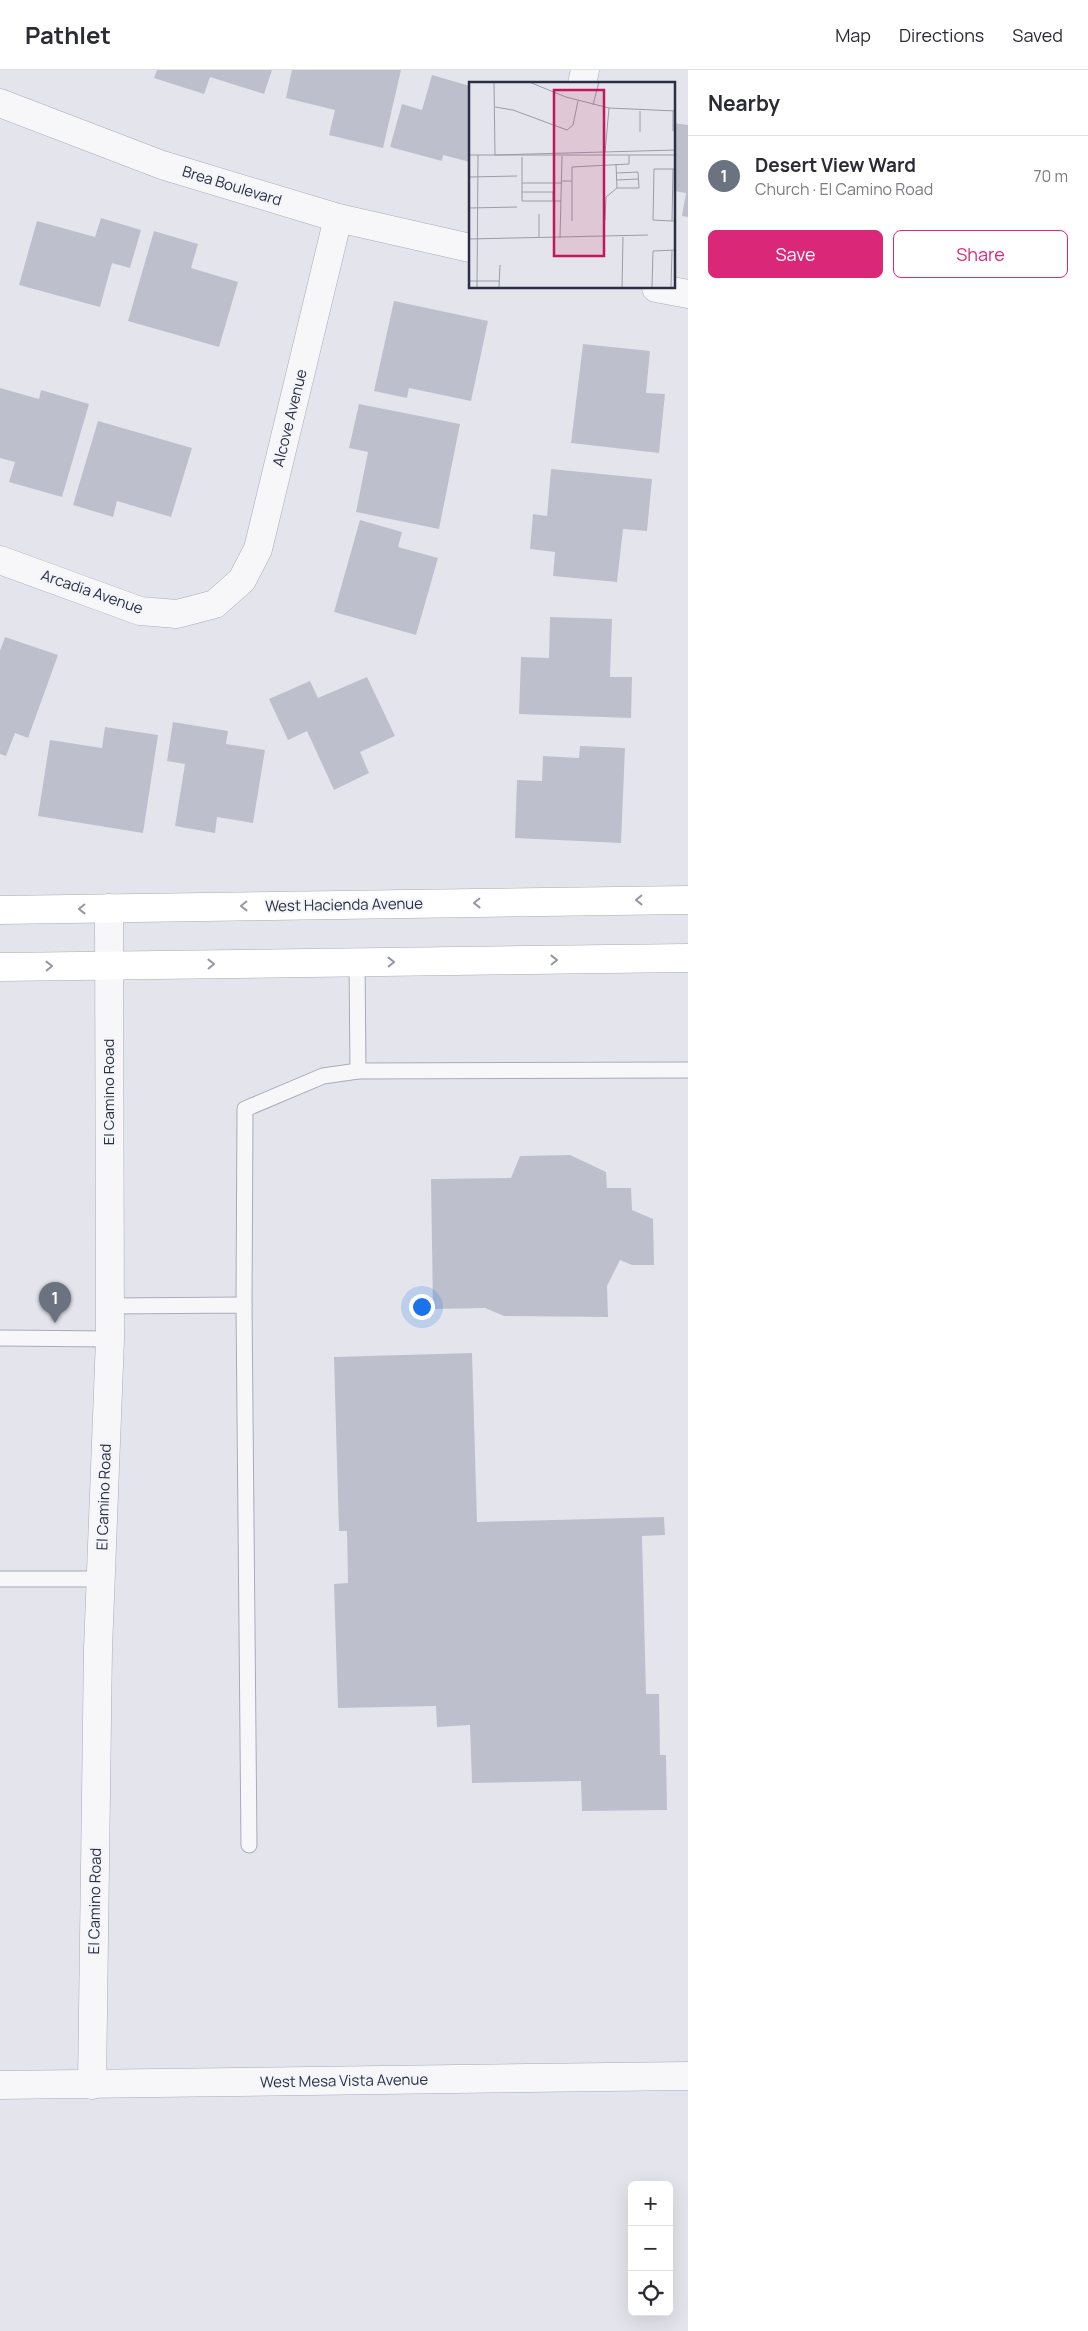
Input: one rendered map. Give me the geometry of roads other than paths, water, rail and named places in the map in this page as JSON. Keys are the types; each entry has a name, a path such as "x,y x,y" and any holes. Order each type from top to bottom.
{"main road":[{"name":"West Hacienda Avenue","path":"0,910 688,900"},
{"path":"0,967 688,958"}],"street":[{"name":"Brea Boulevard","path":"0,103 162,165 338,218 469,248"},
{"name":"Alcove Avenue","path":"215,604 242,580 258,549 338,218"},
{"path":"661,289 688,294"},
{"name":"Arcadia Avenue","path":"0,560 140,611 177,614 215,604"},
{"name":"El Camino Road","path":"92,2085 98,1648 110,1339 109,908"},
{"name":"West Mesa Vista Avenue","path":"0,2085 688,2076"}],"lane":[{"path":"357,962 358,1071"},
{"path":"249,1845 244,1305 245,1108 323,1076 358,1071 688,1070"},
{"path":"110,1306 244,1305"},
{"path":"0,1338 110,1339"},
{"path":"0,1579 101,1579"}],"place":[{"name":"Desert View Ward","path":"55,1323"}]}
